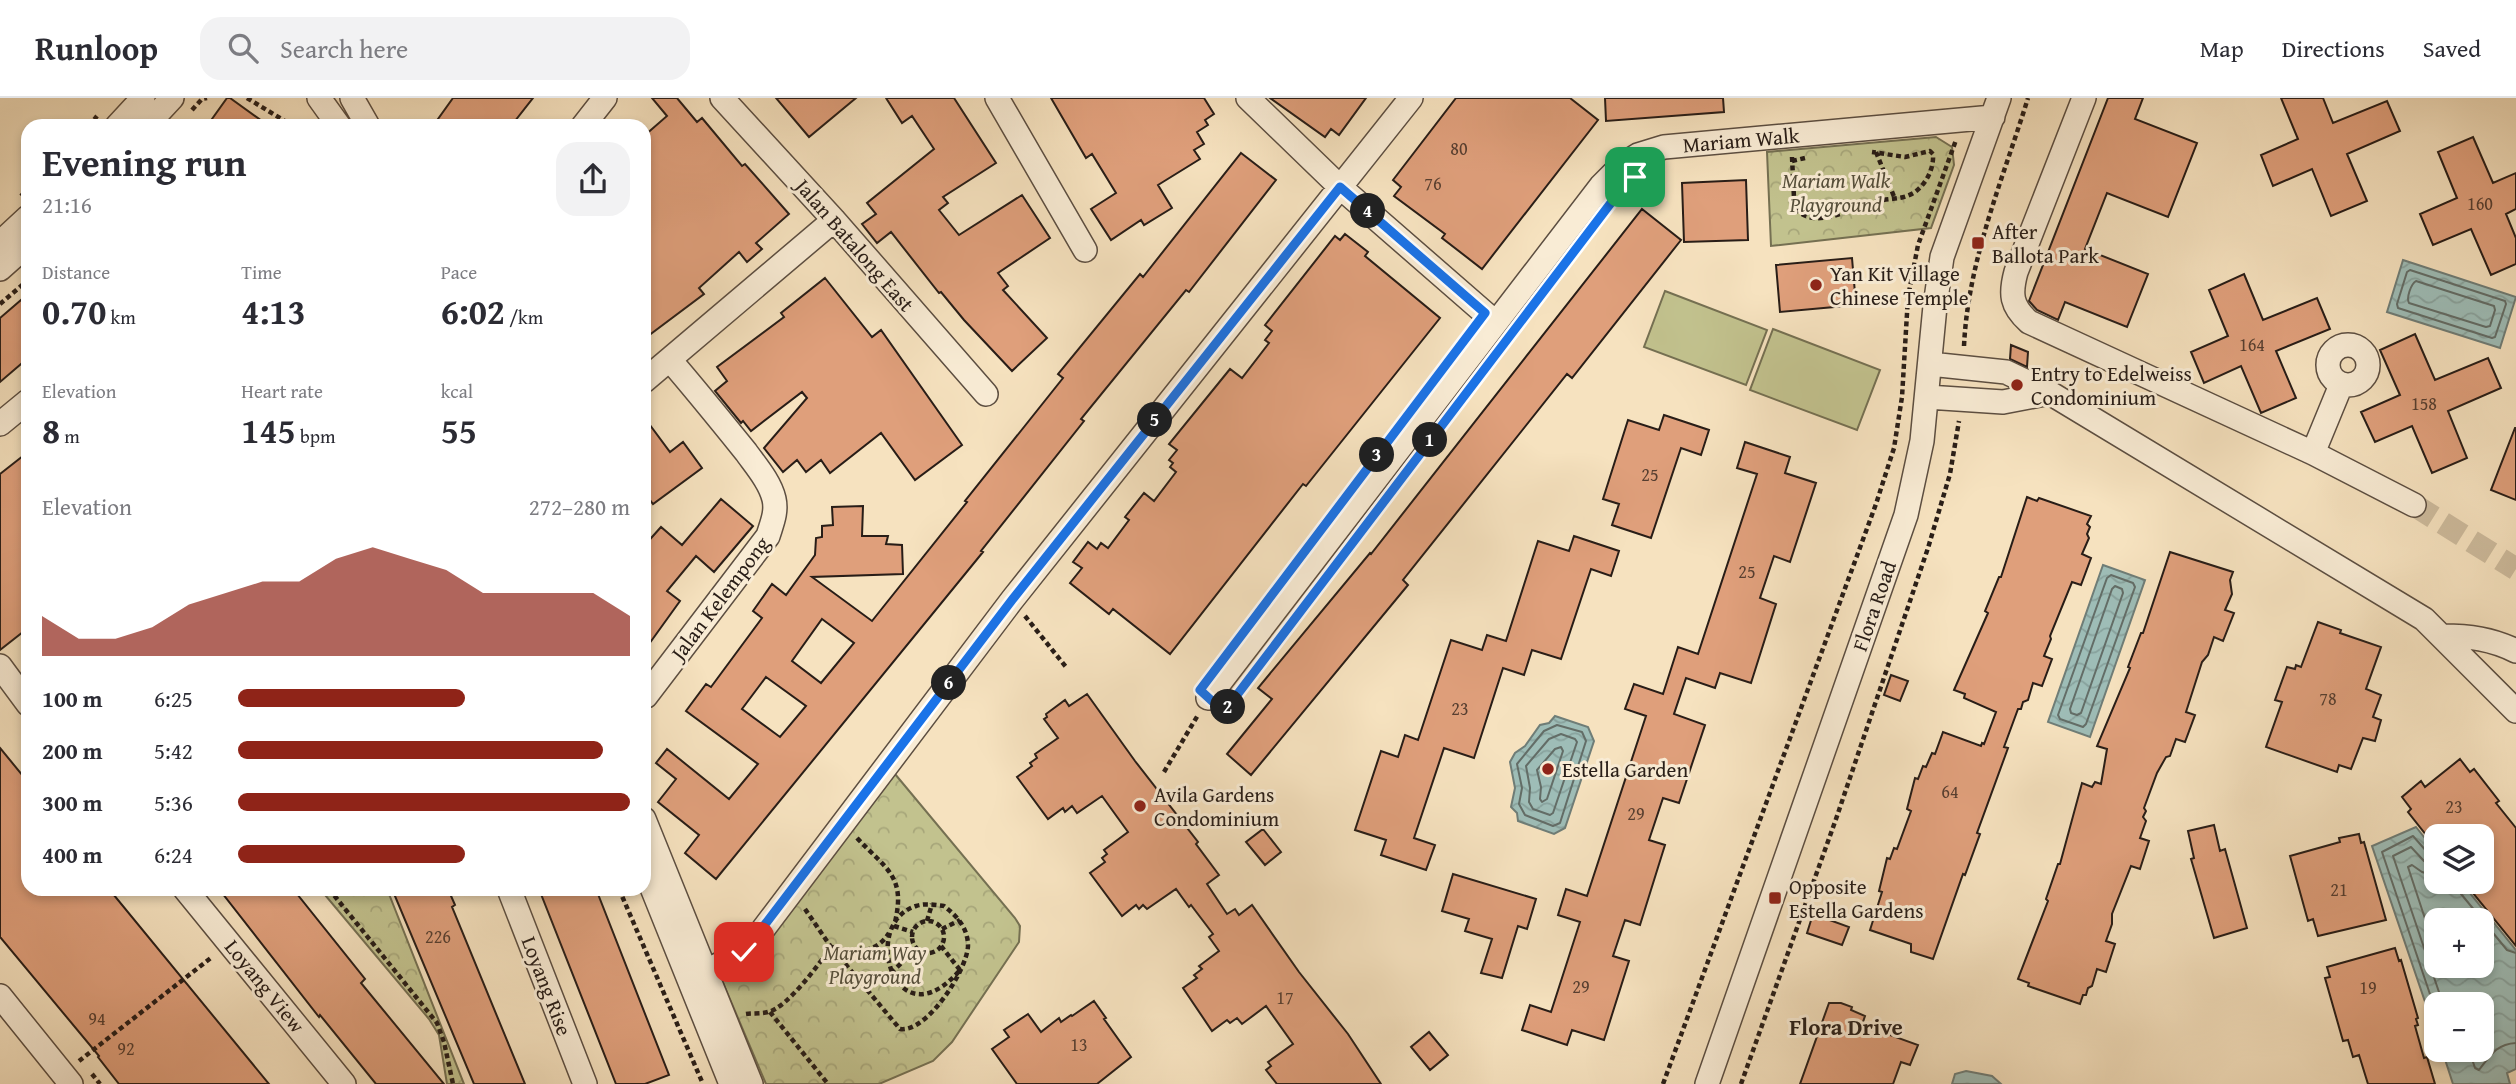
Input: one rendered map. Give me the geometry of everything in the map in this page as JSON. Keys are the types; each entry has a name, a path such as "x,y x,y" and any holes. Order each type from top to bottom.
{"street":[{"path":"124,119 143,98"},
{"path":"152,119 172,98"},
{"path":"588,119 605,98"},
{"name":"Jalan Batalong East","path":"723,98 986,394"},
{"path":"997,98 1085,250"},
{"path":"1248,98 1340,187 1495,322"},
{"path":"698,976 748,948 1012,600 1411,98"},
{"path":"2084,98 2016,272 2011,298 2017,312 2029,322 2313,453 2414,505"},
{"path":"353,99 364,119"},
{"path":"318,100 333,119"},
{"name":"Mariam Walk","path":"1208,698 1495,322 1601,186 1622,165 1638,155 1664,147 1996,108"},
{"name":"Flora Road","path":"1707,1084 1906,515 1922,441 1942,257 1996,108"},
{"path":"651,375 834,220"},
{"path":"0,243 21,224"},
{"path":"0,269 21,250"},
{"name":"Jalan Kelempong","path":"651,689 768,536 775,514 774,498 752,461 670,360"},
{"path":"1930,364 2006,372 2050,393 2424,619 2516,711"},
{"path":"2313,453 2340,385"},
{"path":"1927,397 2003,401 2050,393"},
{"path":"0,424 21,407"},
{"path":"2443,636 2470,636 2516,651"},
{"path":"0,666 21,691"},
{"path":"651,840 698,976 731,1084"},
{"path":"651,881 698,976 725,1016 751,1084"},
{"name":"Loyang View","path":"191,896 344,1084"},
{"name":"Loyang Rise","path":"512,896 585,1084"},
{"path":"0,996 67,1079"}],"path":[{"path":"247,98 282,119"},
{"path":"1963,368 1966,312 1975,269 2028,98"},
{"path":"1792,161 1796,206 1802,215 1826,217 1878,200 1895,199 1907,196 1921,187 1931,171 1932,152 1923,151 1905,157 1876,152 1895,199"},
{"path":"0,304 21,285"},
{"path":"1663,1084 1876,504 1894,448 1902,397"},
{"path":"1741,1084 1836,819 1928,548 1953,462 1961,399"},
{"path":"1012,600 1066,667"},
{"path":"1164,772 1208,698"},
{"path":"857,837 894,878 897,885 898,899 888,961 891,973 903,990 918,994 939,989 960,970"},
{"path":"335,896 437,1023 453,1084"},
{"path":"623,896 703,1084"},
{"path":"927,921 932,904"},
{"path":"803,907 831,947 900,1029 909,1029 927,1017 942,999 960,970 967,954 968,943 960,920 944,906 932,904 916,906 902,914 886,938 875,947 852,952 831,947"},
{"path":"942,929 960,920"},
{"path":"927,921 942,929 944,938 941,947 934,952 925,953 917,948 913,932 919,924 927,921"},
{"path":"894,926 913,932"},
{"path":"67,1079 230,943"},
{"path":"725,1016 770,1012 806,982 831,947"},
{"path":"941,947 960,970"},
{"path":"891,973 917,948"},
{"path":"770,1012 828,1084"}],"green space":[{"name":"Mariam Walk Playground","path":"1936,137 1952,147 1954,165 1931,228 1771,246 1767,152"},
{"path":"1665,291 1767,330 1746,385 1644,347"},
{"path":"1773,329 1880,370 1857,430 1750,390"},
{"name":"Mariam Way Playground","path":"890,768 1015,918 1020,926 1019,942 952,1042 933,1061 879,1084 766,1084 718,971"},
{"path":"326,896 390,896 464,1084 447,1084 439,1035 429,1019"}],"water":[{"path":"2403,260 2516,297 2500,348 2387,312"},
{"path":"2103,565 2145,580 2090,737 2048,722"},
{"name":"Estella Garden","path":"1555,716 1588,727 1594,741 1565,828 1554,834 1518,821 1517,813 1511,807 1515,788 1510,762 1540,725 1549,723"},
{"path":"2416,827 2424,837 2424,894 2471,894 2482,908 2424,908 2424,978 2494,978 2494,923 2516,950 2516,1069 2507,1073 2510,1084 2453,1084 2446,1062 2494,1062 2494,992 2424,992 2424,999 2372,846"},
{"path":"1966,1071 1992,1076 2001,1084 1952,1084 1955,1074"}],"building":[{"path":"227,98 230,98 259,119 212,119"},
{"path":"453,98 533,98 516,119 438,119"},
{"path":"652,98 677,98 697,122 702,118 742,166 745,164 789,214 756,243 762,249 747,262 739,252 699,288 704,294 651,334 651,130 667,116"},
{"path":"776,98 856,98 809,137"},
{"path":"886,98 954,98 996,163 943,197 948,203 939,210 959,235 1022,195 1050,238 998,273 1008,286 1003,290 1047,338 1012,371 941,292 939,293 891,232 877,243 862,224 876,214 867,203 934,149 912,116 902,123"},
{"path":"1051,98 1204,98 1214,114 1205,120 1208,125 1197,132 1204,144 1194,150 1200,159 1158,185 1172,208 1144,225 1141,220 1111,240 1091,209 1116,193 1092,154 1086,158"},
{"path":"1270,98 1366,98 1339,135 1331,129 1325,137"},
{"path":"1456,98 1570,98 1598,120 1482,269 1442,238 1445,234 1394,196 1401,187 1393,180"},
{"path":"1605,98 1723,98 1724,112 1606,121"},
{"path":"2108,98 2143,98 2135,119 2197,143 2168,217 2107,193 2085,249 2148,274 2127,327 2065,302 2058,320 2037,310 2029,301"},
{"path":"2281,98 2323,98 2333,123 2387,101 2400,131 2347,154 2367,201 2331,216 2312,169 2273,186 2261,155 2298,139"},
{"path":"2473,137 2493,183 2516,173 2516,209 2506,214 2516,238 2516,264 2491,275 2471,229 2433,245 2420,214 2457,198 2438,152"},
{"path":"1241,153 1276,180 1189,292 1186,290 1081,419 1084,421 981,551 983,552 716,879 685,853 699,835 658,802 676,779 656,763 667,749 729,799 758,764 686,711 706,684 711,687 762,618 753,611 772,584 786,595 815,555 816,538 822,537 822,526 833,525 832,507 863,506 862,536 888,536 886,544 902,545 903,574 812,577 872,621 1063,378 1058,374 1140,274 1143,277","holes":["822,619 854,643 821,683 792,661","766,677 806,706 780,737 742,709"]},
{"path":"1746,180 1748,240 1684,242 1682,183"},
{"path":"1642,209 1681,240 1572,378 1567,374 1403,580 1408,585 1251,775 1227,754 1272,699 1258,688 1371,554"},
{"path":"1345,234 1368,252 1365,256 1440,318 1306,486 1303,484 1170,654 1113,609 1109,614 1070,583 1082,568 1073,562 1088,542 1097,549 1101,543 1108,548 1129,520 1125,517 1144,493 1154,501 1176,472 1170,467 1173,463 1169,460 1177,450 1169,444 1230,369 1242,378 1269,343 1265,340 1272,331 1265,325 1335,236 1340,240"},
{"name":"Yan Kit Village Chinese Temple","path":"1852,258 1856,305 1780,312 1776,265"},
{"path":"2244,274 2263,320 2317,298 2330,329 2276,351 2296,398 2261,413 2241,366 2204,383 2191,352 2228,336 2209,290"},
{"path":"825,278 872,337 881,330 962,445 915,480 881,433 830,473 821,460 806,472 797,460 783,472 764,448 807,398 802,392 751,431 715,391 727,381 717,367 784,317 781,313"},
{"path":"21,300 21,364 0,382 0,318"},
{"path":"2415,334 2435,380 2488,358 2501,388 2448,411 2467,458 2432,473 2412,426 2375,442 2361,412 2400,395 2380,350"},
{"path":"2011,345 2028,352 2027,367 2010,359"},
{"path":"1664,415 1709,430 1701,455 1681,448 1651,538 1612,525 1619,504 1603,499 1628,420 1659,430"},
{"path":"651,426 670,452 683,442 702,468 653,504"},
{"path":"2516,428 2516,500 2491,490"},
{"path":"1745,442 1790,457 1785,473 1816,483 1790,562 1774,556 1760,598 1776,604 1751,683 1720,673 1715,688 1686,678 1674,714 1705,725 1679,803 1663,798 1649,840 1665,845 1640,925 1625,920 1613,956 1629,961 1604,1040 1572,1030 1567,1045 1522,1030 1530,1005 1551,1012 1580,922 1558,915 1566,889 1587,896 1646,716 1625,709 1634,684 1663,694 1678,647 1698,654 1757,474 1737,468"},
{"path":"21,458 21,634 0,650 0,474"},
{"path":"2027,497 2037,501 2039,498 2091,516 2087,524 2090,527 2087,534 2089,538 2082,554 2091,558 2081,585 2072,582 2050,636 2044,656 2052,659 2042,686 2033,683 2028,700 2018,709 2004,747 2008,748 1977,833 1980,834 1933,959 1911,952 1911,944 1870,930 1882,892 1879,891 1887,858 1890,859 1894,848 1897,849 1911,811 1907,809 1915,778 1918,779 1932,753 1935,754 1943,732 1981,746 1996,712 1964,698 1965,694 1954,690 1988,613 1985,611 2001,577"},
{"path":"721,499 753,526 714,572 696,556 667,591 680,601 651,641 651,538 661,527 682,545"},
{"path":"1574,536 1619,551 1611,576 1591,569 1561,659 1532,650 1524,675 1503,668 1474,758 1444,748 1414,838 1435,845 1426,870 1381,855 1386,840 1355,830 1381,751 1398,757 1405,735 1418,740 1451,640 1482,650 1487,635 1506,641 1538,541 1569,551"},
{"path":"2170,552 2233,572 2230,580 2232,594 2225,610 2234,613 2223,641 2214,637 2208,655 2202,662 2186,712 2195,715 2185,742 2176,739 2170,756 2166,757 2157,773 2144,808 2146,811 2143,817 2146,821 2140,838 2149,841 2140,869 2131,866 2112,914 2112,924 2106,941 2115,944 2106,972 2097,969 2092,986 2088,988 2086,995 2083,995 2080,1004 2028,986 2029,983 2018,979 2048,901 2046,899 2060,864 2082,783 2092,787 2095,782 2101,784 2107,749 2097,746 2130,668 2128,667 2143,633"},
{"path":"2318,622 2341,630 2340,633 2381,647 2366,689 2381,695 2373,717 2381,720 2375,741 2363,738 2351,769 2339,765 2337,772 2266,747 2282,702 2275,700 2287,667 2301,667"},
{"path":"1891,675 1908,681 1900,701 1884,695"},
{"path":"1087,694 1198,842 1196,844 1219,875 1207,884 1227,914 1235,909 1239,915 1252,905 1299,972 1348,1034 1381,1084 1277,1084 1266,1070 1271,1066 1268,1062 1293,1044 1266,1006 1242,1024 1237,1018 1230,1023 1227,1020 1212,1031 1183,988 1197,978 1194,975 1202,969 1199,966 1219,951 1209,937 1213,934 1191,905 1189,907 1176,889 1147,909 1143,905 1139,909 1136,905 1122,916 1090,873 1105,862 1102,858 1107,854 1104,850 1128,832 1102,796 1077,813 1072,806 1065,812 1063,808 1048,819 1017,777 1032,766 1030,763 1037,758 1035,754 1058,738 1044,719 1046,714 1065,700 1069,706"},
{"path":"0,748 21,774 21,896 115,896 269,1084 119,1084 0,937"},
{"path":"2460,759 2470,772 2474,769 2516,828 2516,946 2494,919 2494,908 2485,908 2474,894 2494,894 2494,824 2424,824 2424,832 2408,812 2411,809 2402,797 2421,781 2425,787"},
{"path":"2214,825 2220,851 2225,849 2247,928 2214,938 2191,859 2194,858 2188,831"},
{"path":"1263,829 1281,852 1265,865 1246,842"},
{"path":"2359,834 2361,843 2364,842 2386,920 2318,936 2313,919 2308,921 2290,856 2340,842 2339,838"},
{"path":"1453,874 1536,899 1527,929 1518,926 1502,978 1481,973 1492,939 1465,931 1469,919 1442,911"},
{"path":"224,896 299,896 365,979 361,983 444,1084 376,1084 320,1015 319,1017"},
{"path":"395,896 451,896 455,905 452,907 525,1084 474,1084"},
{"path":"542,896 599,896 669,1075 645,1084 616,1084"},
{"path":"1813,914 1849,927 1842,945 1807,933"},
{"path":"2395,948 2418,1018 2418,1025 2415,1026 2424,1062 2428,1062 2435,1084 2368,1084 2359,1055 2353,1057 2348,1040 2343,1041 2325,978 2330,977 2327,967"},
{"path":"1094,1001 1131,1057 1097,1084 1017,1084 992,1049 1009,1037 1004,1030 1028,1014 1041,1032 1059,1018 1061,1022"},
{"path":"1829,1003 1852,1007 1851,1010 1865,1016 1862,1025 1918,1045 1910,1065 1901,1062 1893,1084 1800,1084"},
{"path":"1429,1032 1448,1055 1430,1070 1411,1047"}],"tunnel":[{"path":"2414,505 2516,569"}],"place":[{"name":"After Ballota Park","path":"1978,243"},
{"name":"Yan Kit Village Chinese Temple","path":"1816,285"},
{"name":"Entry to Edelweiss Condominium","path":"2017,385"},
{"name":"Estella Garden","path":"1548,769"},
{"name":"Avila Gardens Condominium","path":"1140,806"},
{"name":"Opposite Estella Gardens","path":"1775,898"}],"district":[{"name":"Flora Drive","path":"1846,1026"}],"route":[{"path":"744,952 1012,600 1340,187 1485,313 1200,690 1224,712 1620,191 1635,177"}]}
